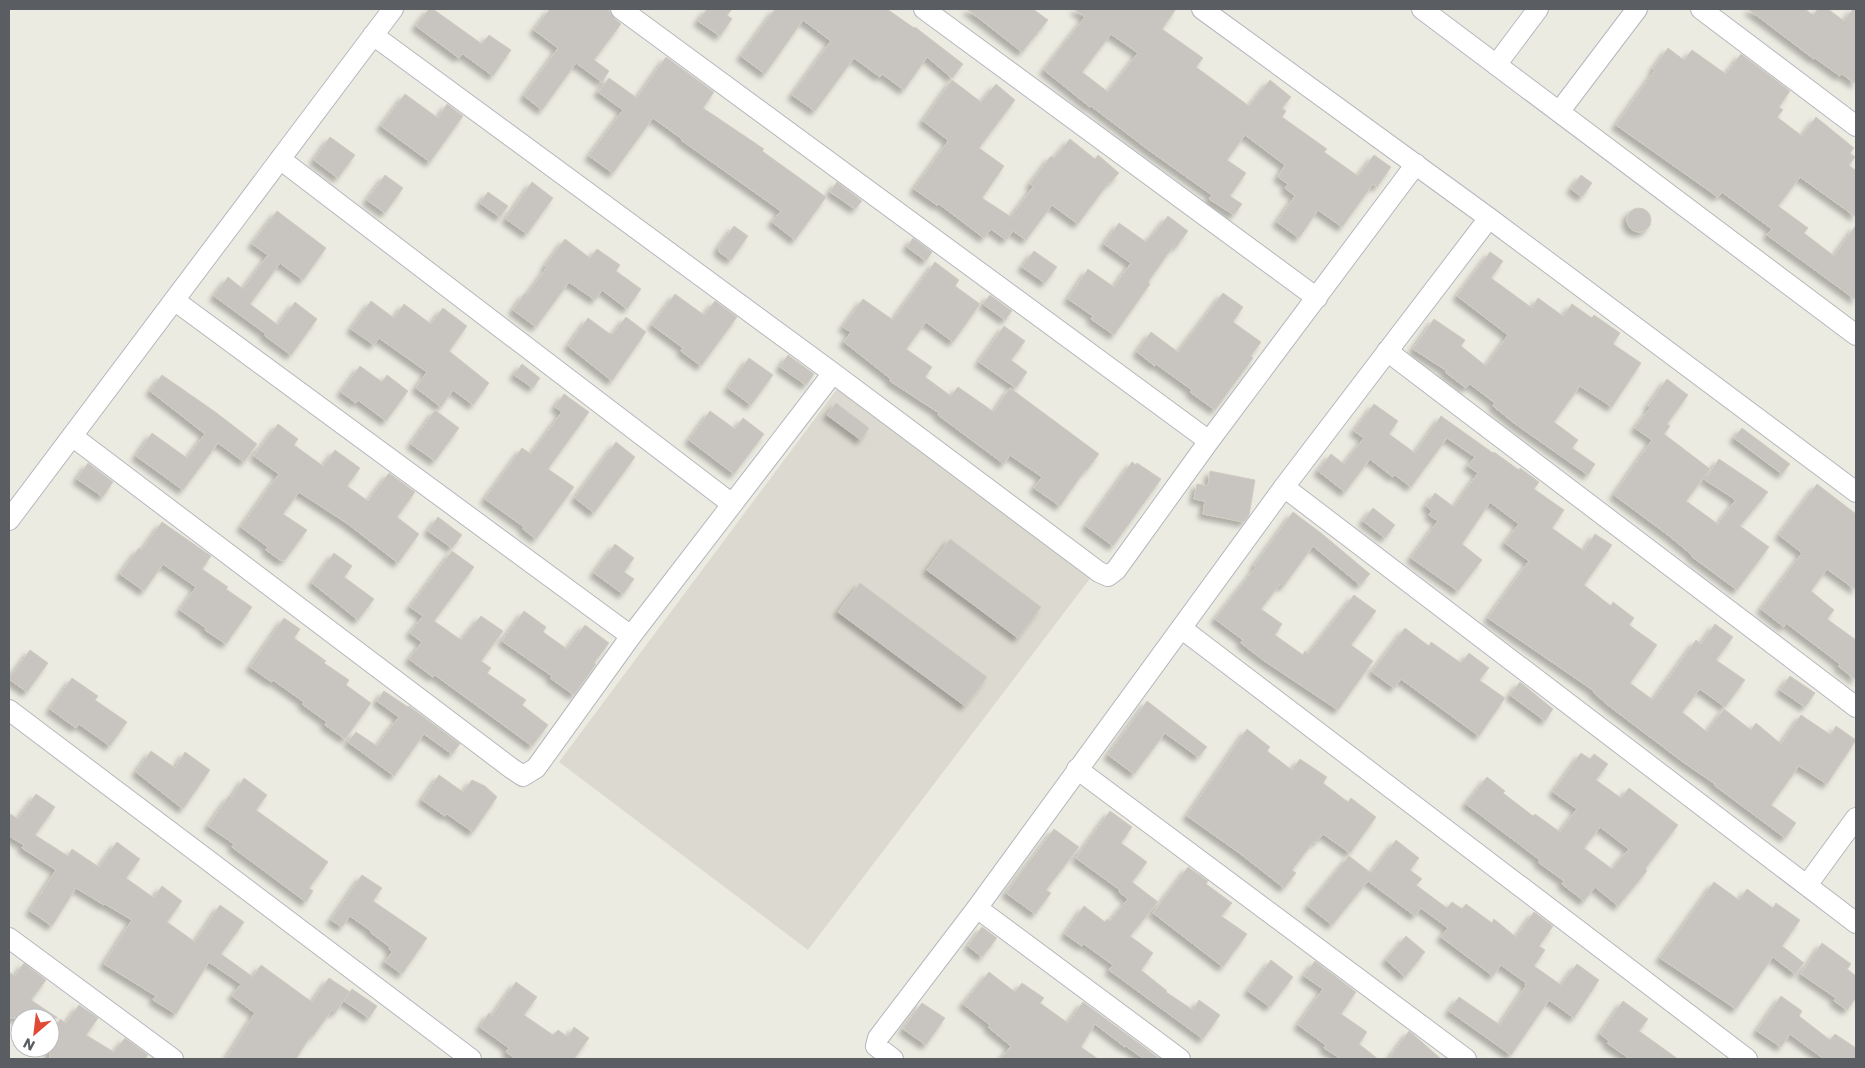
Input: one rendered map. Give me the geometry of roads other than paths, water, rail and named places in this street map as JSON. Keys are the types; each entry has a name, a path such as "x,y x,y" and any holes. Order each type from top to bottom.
{"street":[{"path":"9,520 393,9"},
{"path":"621,9 1209,441"},
{"path":"924,9 1317,298"},
{"path":"1202,9 1416,164 1856,492"},
{"path":"1422,9 1856,335"},
{"path":"1496,65 1538,9"},
{"path":"1559,112 1637,9"},
{"path":"1701,9 1856,126"},
{"path":"373,35 833,373 1099,572 1108,576 1116,570 1209,441 1416,164"},
{"path":"280,159 732,504"},
{"path":"893,1059 876,1046 878,1038 977,908 1077,768 1284,487 1489,218"},
{"path":"174,300 631,636"},
{"path":"1387,351 1856,707"},
{"path":"72,436 495,757 523,776 536,768 631,636 833,373"},
{"path":"1284,487 1856,922"},
{"path":"1181,628 1747,1059"},
{"path":"9,710 471,1059"},
{"path":"1077,768 1466,1059"},
{"path":"1807,885 1856,818"},
{"path":"977,908 1180,1059"},
{"path":"9,938 173,1059"}]}
